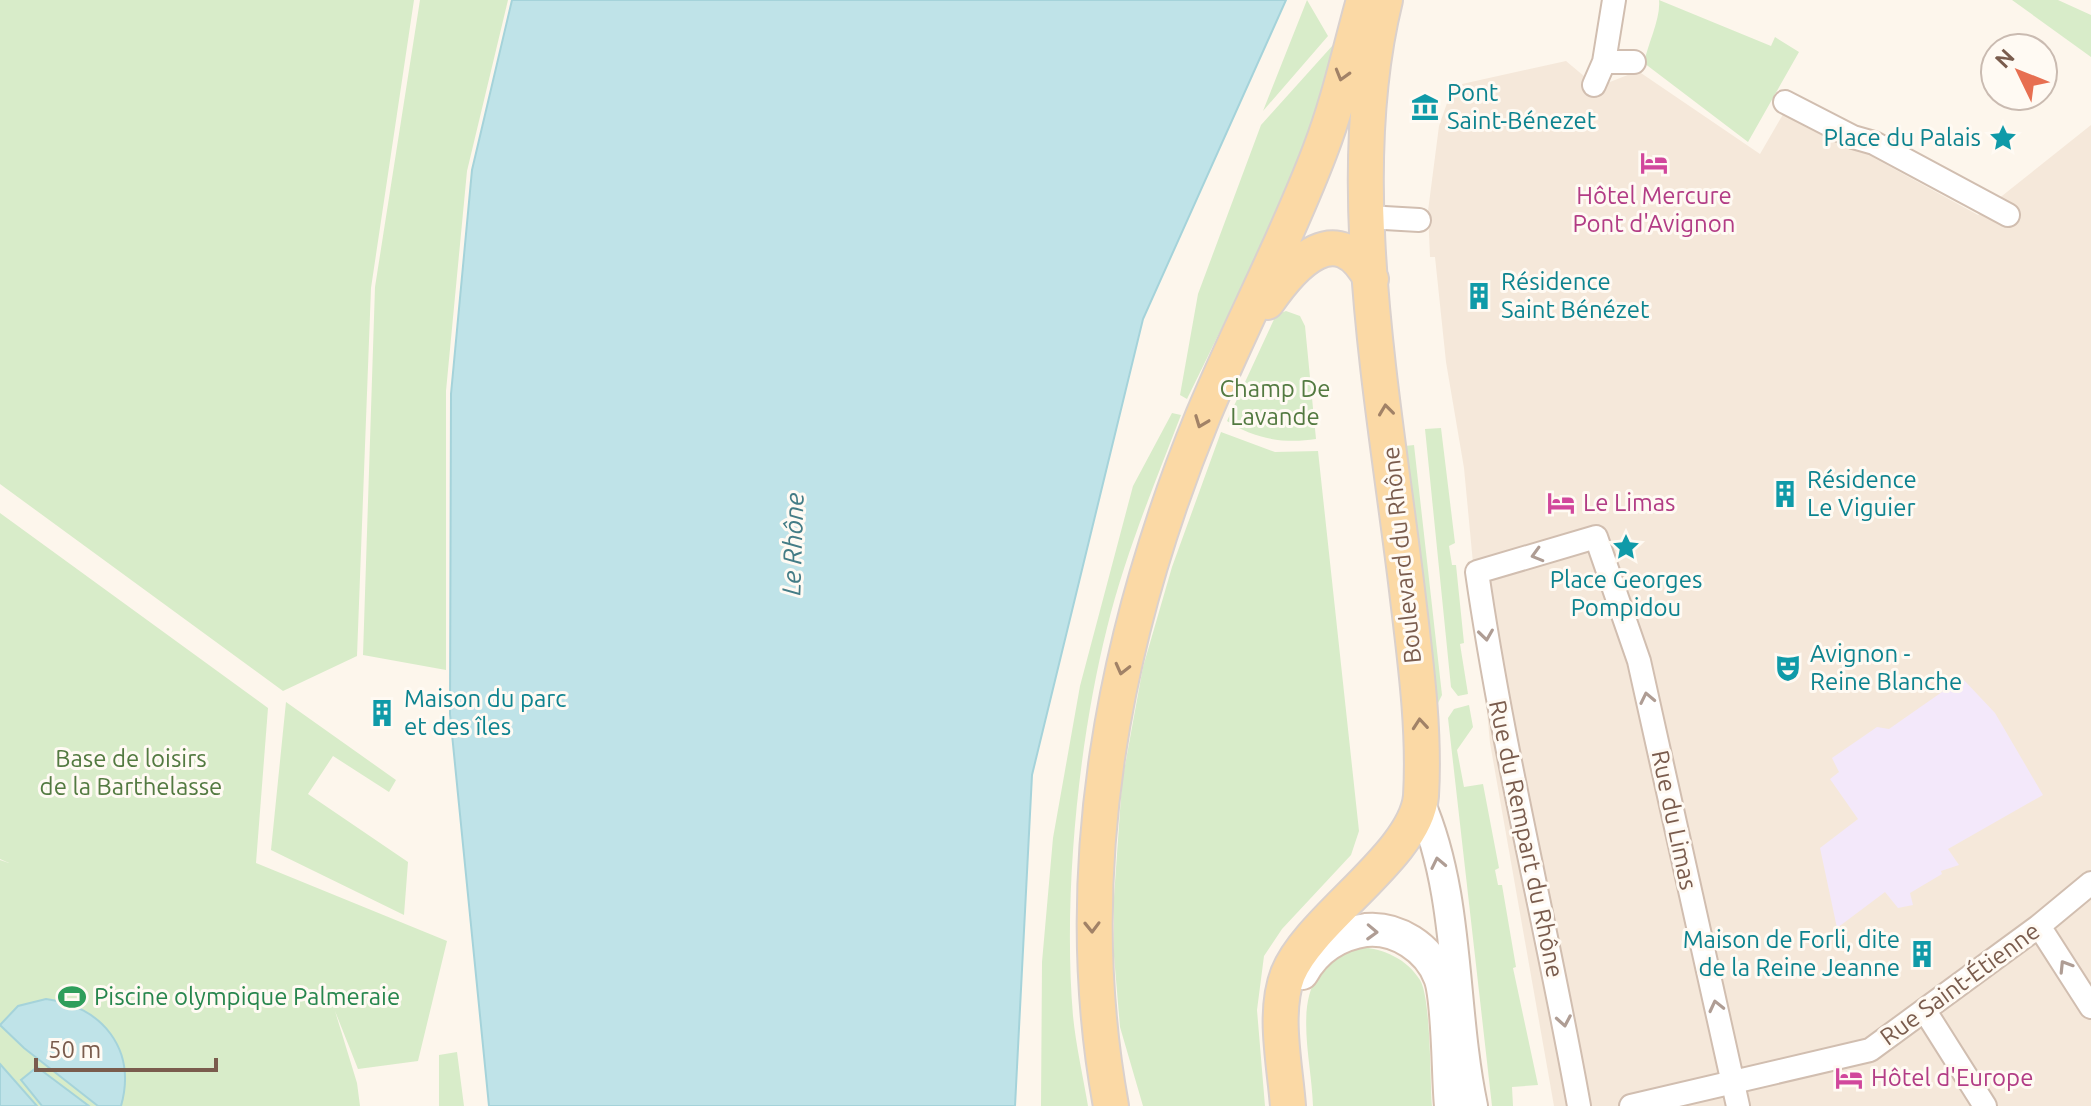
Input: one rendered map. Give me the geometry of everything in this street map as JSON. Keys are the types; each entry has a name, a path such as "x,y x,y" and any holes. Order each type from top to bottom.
{"main road":[{"path":"1111,1106 1094,993 1092,913 1114,702 1159,537 1203,416 1321,149 1364,0"},
{"name":"Boulevard du Rhône","path":"1385,0 1371,104 1367,217 1371,279 1412,633 1422,752 1420,802"},
{"path":"1233,350 1291,268 1319,235 1331,226 1367,217"},
{"path":"1291,268 1309,255 1332,248 1353,256 1371,279"},
{"path":"1288,1106 1282,1000 1288,974 1301,950 1355,895 1396,846 1420,802"},
{"path":"1283,1037 1294,991 1304,969 1320,949 1354,932 1372,930 1402,937 1420,947 1441,979 1451,1106"}],"street":[{"path":"1594,85 1604,62 1614,0"},
{"path":"1604,62 1634,62"},
{"path":"1785,102 1823,118 1853,137 1874,143 2008,215"},
{"path":"1367,217 1419,220"},
{"name":"Rue du Limas","path":"1477,572 1596,537 1639,661 1738,1106"},
{"name":"Rue du Rempart du Rhône","path":"1477,572 1495,698 1550,945 1579,1106"},
{"name":"Boulevard du Rhône","path":"1420,802 1429,823 1443,885 1473,1106"},
{"name":"Rue Saint-Étienne","path":"1631,1106 1870,1050 2039,926 2091,883"},
{"path":"2039,926 2091,1007"},
{"path":"1925,1011 1985,1106"}],"shaded area":[{"path":"1566,61 1597,87 1638,71 1760,154 1789,104 1876,159 1978,215 2091,125 2091,1106 1554,1106 1490,743 1464,468 1446,362 1435,257 1430,257 1428,211 1439,126 1453,86"},
{"path":"1962,678 1995,713 2043,795 1948,849 1959,865 1941,871 1942,874 1910,893 1913,905 1898,908 1885,892 1837,928 1820,848 1858,819 1830,779 1839,772 1832,758 1877,727 1889,729"}],"green space":[{"path":"0,0 414,0 371,288 357,656 283,691 0,484"},
{"path":"420,0 508,0 467,171 446,391 446,670 363,655 375,287"},
{"path":"1307,0 1328,36 1263,111"},
{"path":"1659,0 1771,46 1775,37 1799,52 1748,142 1644,63 1656,23"},
{"path":"2012,0 2058,0 2091,15 2091,57"},
{"path":"1342,35 1311,129 1292,175 1187,399 1180,395 1198,294 1261,125"},
{"name":"Champ De Lavande","path":"1286,311 1300,316 1305,326 1316,439 1270,439 1227,421 1276,315"},
{"path":"1172,413 1181,415 1131,547 1107,628 1081,770 1072,872 1070,970 1074,1027 1088,1106 1041,1106 1042,962 1053,838 1080,686 1133,486"},
{"path":"1441,428 1455,543 1449,546 1452,565 1456,565 1464,643 1460,644 1468,694 1458,696 1451,687 1425,429"},
{"path":"1221,432 1275,452 1318,451 1359,831 1351,855 1282,929 1264,956 1257,1010 1265,1106 1143,1106 1120,1027 1114,956 1114,897 1122,782 1143,667 1172,567"},
{"path":"1414,445 1442,695 1434,711 1405,446"},
{"name":"Base de loisirs de la Barthelasse","path":"0,513 268,708 256,863 447,941 418,1061 358,1069 335,1011 357,1083 360,1106 0,1106 0,860 9,863 0,859"},
{"path":"286,702 396,780 389,792 333,756 308,794 408,862 404,915 271,850"},
{"path":"1469,705 1473,727 1457,750 1464,787 1483,784 1499,868 1495,870 1498,885 1502,885 1516,967 1513,968 1538,1085 1512,1087 1513,1106 1492,1106 1448,718 1454,709"},
{"path":"1361,947 1394,956 1409,966 1420,980 1428,1021 1432,1106 1313,1106 1306,1035 1311,991 1320,973 1336,958"},
{"path":"457,1052 464,1106 439,1106 439,1055"}],"water":[{"name":"Le Rhône","path":"512,0 1286,0 1143,319 1032,775 1015,1106 489,1106 450,714 451,394 472,170"},
{"path":"46,999 84,1011 99,1021 110,1034 124,1066 125,1085 121,1106 98,1106 24,1048 0,1025 18,1006"},
{"path":"0,1064 37,1106 0,1106"},
{"path":"37,1067 89,1106 42,1106 21,1080"}],"place":[{"name":"Pont Saint-Bénezet","path":"1425,107"},
{"name":"Place du Palais","path":"2003,138"},
{"name":"Hôtel Mercure Pont d'Avignon","path":"1654,163"},
{"name":"Résidence Saint Bénézet","path":"1479,296"},
{"name":"Résidence Le Viguier","path":"1785,494"},
{"name":"Le Limas","path":"1561,503"},
{"name":"Place Georges Pompidou","path":"1626,547"},
{"name":"Avignon - Reine Blanche","path":"1788,668"},
{"name":"Maison du parc et des îles","path":"382,713"},
{"name":"Maison de Forli, dite de la Reine Jeanne","path":"1922,954"},
{"name":"Piscine olympique Palmeraie","path":"72,997"},
{"name":"Hôtel d'Europe","path":"1849,1078"}]}
